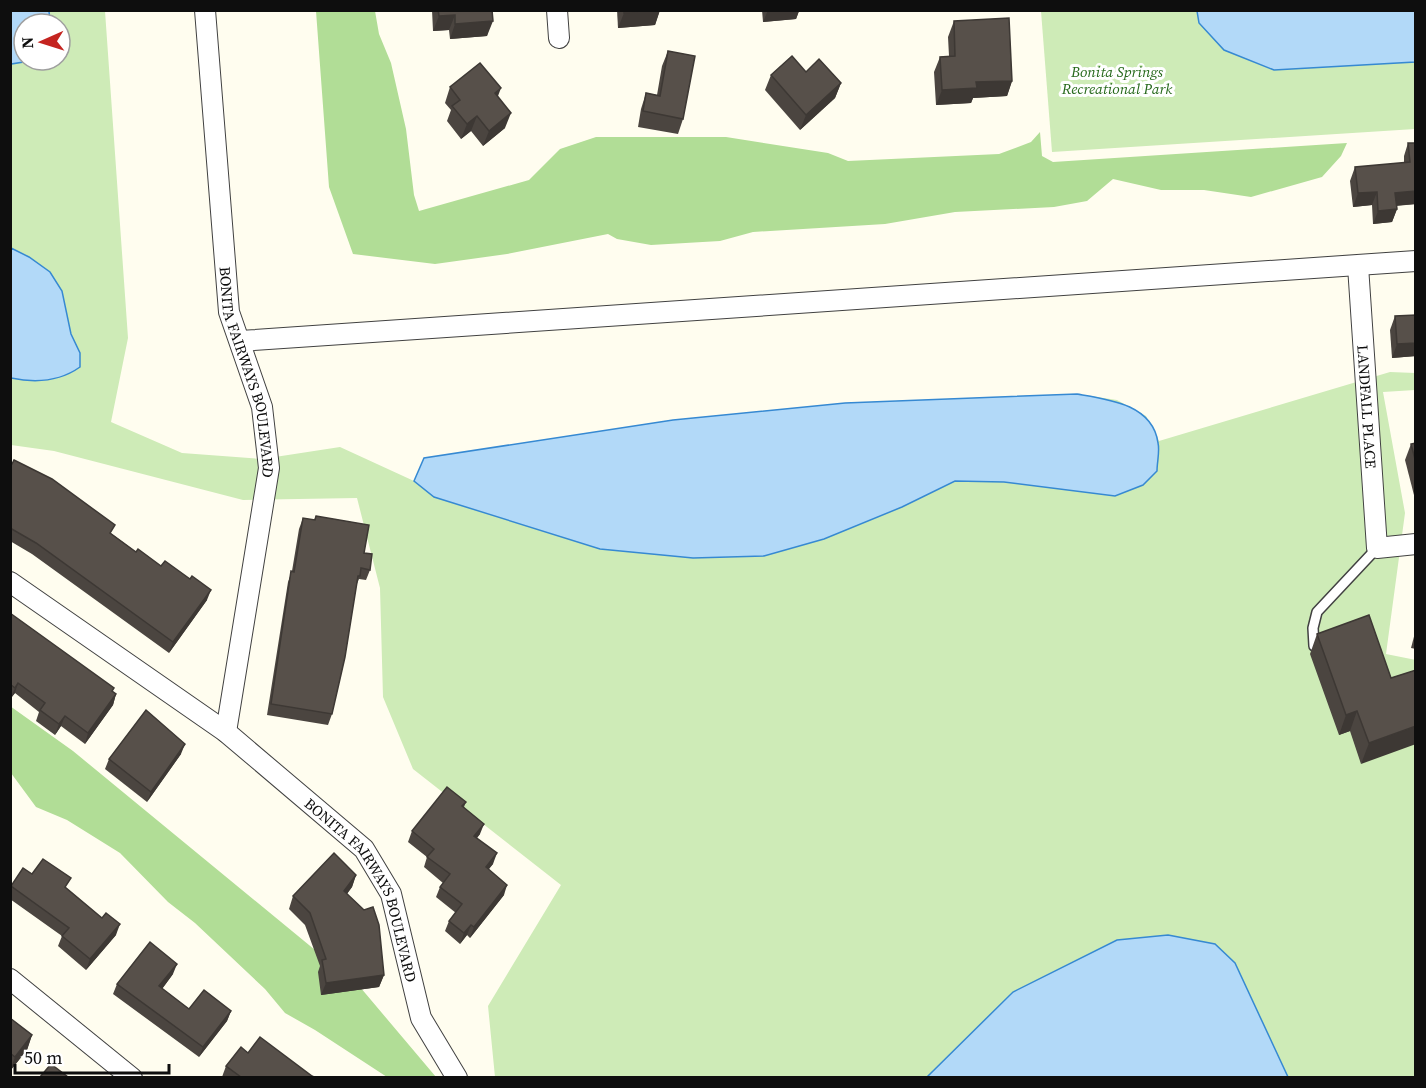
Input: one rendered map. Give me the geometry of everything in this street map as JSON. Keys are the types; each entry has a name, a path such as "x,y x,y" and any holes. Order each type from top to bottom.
{"street":[{"name":"BONITA FAIRWAYS BOULEVARD","path":"205,10 229,312 262,407 269,468 226,732"},
{"path":"557,10 559,39"},
{"path":"240,341 1416,261"},
{"name":"LANDFALL PLACE","path":"1358,266 1377,548"},
{"path":"1377,548 1416,544"},
{"name":"BONITA FAIRWAYS BOULEVARD","path":"10,582 226,732 364,849 391,894 421,1018 457,1077"},
{"path":"10,979 132,1077"}],"lane":[{"path":"1314,646 1317,612 1377,548"}],"green space":[{"path":"11,11 105,11 128,338 111,422 182,453 262,459 340,447 414,481 424,458 673,420 845,403 1077,394 1117,400 1146,416 1159,441 1390,372 1415,373 1415,390 1383,392 1405,513 1386,654 1416,660 1415,1077 495,1077 488,1006 561,885 413,769 383,697 380,588 357,498 243,500 54,451 11,445"},
{"path":"316,11 375,11 379,34 391,63 406,129 414,195 419,211 529,180 560,149 596,137 726,137 828,153 848,161 999,154 1031,142 1040,132 1042,156 1053,162 1347,143 1341,156 1322,177 1251,197 1204,190 1161,190 1113,179 1087,201 1054,207 955,212 885,224 753,232 720,241 651,245 617,239 608,234 507,254 435,264 353,254 329,187"},
{"name":"Bonita Springs Recreational Park","path":"1041,11 1415,11 1415,129 1052,152"},
{"path":"10,706 73,751 360,987 436,1077 387,1077 285,1013 265,989 195,923 168,902 120,853 67,820 36,807 11,773"}],"water":[{"path":"11,10 49,11 12,12 11,64"},
{"path":"1197,11 1415,11 1415,62 1274,70 1224,50 1199,23"},
{"path":"11,248 50,272 62,291 71,334 80,353 80,367 64,376 38,381 11,378"},
{"path":"1077,394 1114,401 1138,412 1147,420 1154,430 1159,453 1157,471 1143,485 1115,496 1004,482 955,481 902,507 824,539 764,556 693,558 600,549 434,497 414,481 424,458 673,420 845,403"},
{"path":"1168,935 1215,944 1235,963 1288,1077 927,1077 1013,992 1117,940"}],"building":[{"path":"438,10 492,10 493,21 455,24 455,15 439,16"},
{"path":"624,10 648,10 624,13"},
{"path":"1009,18 1012,81 976,82 977,88 942,90 940,57 955,56 954,21"},
{"path":"668,51 695,56 683,119 643,111 646,93 660,96"},
{"path":"792,56 806,72 819,59 841,83 806,115 771,75"},
{"path":"480,63 501,88 495,93 511,113 489,131 477,116 467,124 452,106 460,100 450,87"},
{"path":"1408,143 1416,143 1416,191 1395,193 1397,209 1378,211 1377,192 1358,193 1355,167 1410,162"},
{"path":"1416,315 1416,343 1397,344 1395,316"},
{"path":"1416,443 1416,463 1411,444"},
{"path":"14,460 52,479 115,525 110,533 136,552 138,549 161,566 165,561 190,579 192,576 211,590 173,642 36,543 10,528 10,464"},
{"path":"316,516 369,525 364,553 372,554 370,570 361,568 360,576 358,576 345,657 332,714 271,704 291,571 294,572 303,518 315,520"},
{"path":"10,613 114,688 112,691 116,694 88,733 65,716 59,724 40,710 45,703 18,683 15,688 10,684"},
{"path":"1369,615 1391,678 1416,670 1416,726 1369,743 1357,711 1346,715 1317,634"},
{"path":"146,710 185,744 151,792 109,759"},
{"path":"447,787 466,802 462,806 484,824 474,836 497,853 486,867 507,885 474,927 471,925 464,933 449,921 462,904 440,887 450,874 427,857 434,849 412,831"},
{"path":"334,853 356,875 344,891 364,910 373,907 379,925 384,975 326,983 322,960 326,959 310,913 293,896"},
{"path":"43,859 71,878 65,887 102,918 106,913 120,924 90,959 62,936 69,928 11,886 23,868 32,874"},
{"path":"150,942 177,964 159,986 189,1009 204,990 231,1011 203,1047 117,984"},
{"path":"10,1018 32,1035 15,1057 10,1053"},
{"path":"260,1037 314,1077 241,1077 226,1066 241,1047 248,1053"},
{"path":"51,1064 68,1077 40,1077"}]}
